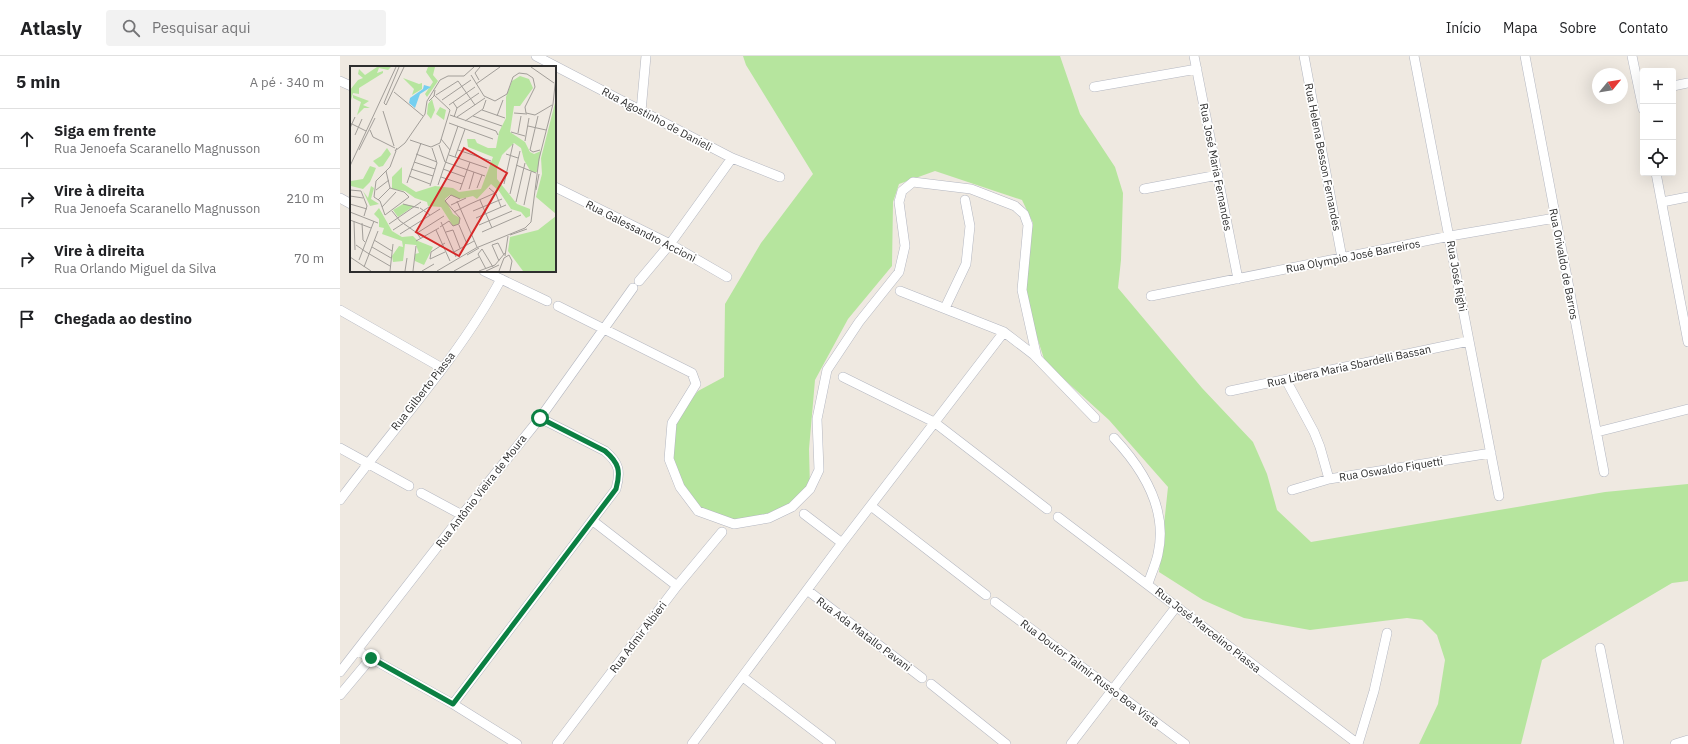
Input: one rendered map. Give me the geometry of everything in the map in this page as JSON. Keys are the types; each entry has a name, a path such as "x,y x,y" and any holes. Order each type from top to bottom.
{"street":[{"name":"Rua Agostinho de Danieli","path":"536,56 555,66"},
{"path":"641,111 646,56"},
{"name":"Rua José Maria Fernandes","path":"1194,56 1238,279"},
{"name":"Rua Helena Besson Fernandes","path":"1304,56 1342,258"},
{"name":"Rua José Righi","path":"1414,56 1450,236 1499,496"},
{"name":"Rua Orivaldo de Barros","path":"1525,56 1555,218 1598,432 1604,472"},
{"path":"1632,56 1640,88"},
{"name":"Rua Agostinho de Danieli","path":"556,66 732,158 780,177"},
{"path":"1094,88 1197,69"},
{"path":"340,81 350,86"},
{"path":"1676,85 1688,83"},
{"name":"Rua Antônio Vieira de Moura","path":"340,672 358,651 462,515 540,418 603,329 636,285 670,244 732,158"},
{"path":"1144,189 1218,175"},
{"path":"1657,176 1685,305 1688,342"},
{"path":"558,306 692,373 696,384 672,423 669,460 680,487 698,511 734,524 769,518 792,507 810,489 819,470 817,419 827,370 859,322 899,272 905,246 899,202 902,191 913,182 971,189 1015,206 1024,214 1028,224 1022,290 1037,358"},
{"name":"Rua Galessandro Accioni","path":"556,187 670,244 727,277"},
{"path":"340,198 350,203"},
{"path":"1662,202 1688,198"},
{"path":"945,308 966,264 970,226 965,200"},
{"name":"Rua Olympio José Barreiros","path":"1151,296 1450,236 1555,218"},
{"path":"486,272 547,301"},
{"name":"Rua Gilberto Piassa","path":"340,500 442,368 488,304 501,279"},
{"path":"900,291 1004,332 1037,358 1095,418"},
{"path":"340,310 442,368"},
{"path":"692,744 842,543 1004,332"},
{"name":"Rua Libera Maria Sbardelli Bassan","path":"1230,391 1469,341"},
{"path":"842,376 934,422 1047,509"},
{"path":"1286,380 1314,432 1320,447 1328,479"},
{"path":"1598,432 1688,409"},
{"path":"453,704 593,521 616,489 620,476 618,467 613,458 605,451 540,418"},
{"path":"1114,438 1132,457 1145,476 1158,515 1160,534 1158,554 1148,584"},
{"path":"340,448 409,486"},
{"name":"Rua Oswaldo Fiquetti","path":"1292,490 1328,479 1491,453"},
{"path":"421,493 462,515"},
{"path":"871,506 986,595"},
{"path":"804,514 842,543"},
{"name":"Rua José Marcelino Piassa","path":"1058,517 1358,744"},
{"path":"593,521 677,586"},
{"name":"Rua Admir Albieri","path":"557,744 677,586 722,532"},
{"name":"Rua Ada Matallo Pavani","path":"807,590 922,678"},
{"name":"Rua Doutor Talmir Russo Boa Vista","path":"994,602 1185,744"},
{"path":"1071,744 1176,607"},
{"path":"1358,744 1374,691 1387,633"},
{"path":"1600,648 1619,744"},
{"path":"358,651 453,704 517,744"},
{"path":"340,695 371,658"},
{"path":"743,677 831,744"},
{"path":"930,684 1006,744"},
{"path":"1675,744 1688,740"}],"green space":[{"path":"743,56 1060,56 1080,114 1115,167 1123,193 1121,260 1118,288 1202,388 1253,442 1267,474 1277,510 1311,542 1605,492 1688,484 1688,581 1672,583 1542,660 1521,744 1419,744 1438,704 1445,660 1437,635 1422,620 1407,618 1310,630 1244,618 1203,600 1159,572 1168,487 1109,420 1045,362 1022,290 1033,223 1022,200 935,171 899,184 893,202 892,266 848,319 815,380 809,449 810,489 792,507 734,524 698,511 669,460 672,423 698,391 724,377 725,304 761,243 813,174 746,65"}],"route":[{"path":"371,658 453,704 616,489 620,476 618,467 613,458 605,451 540,418"}]}
